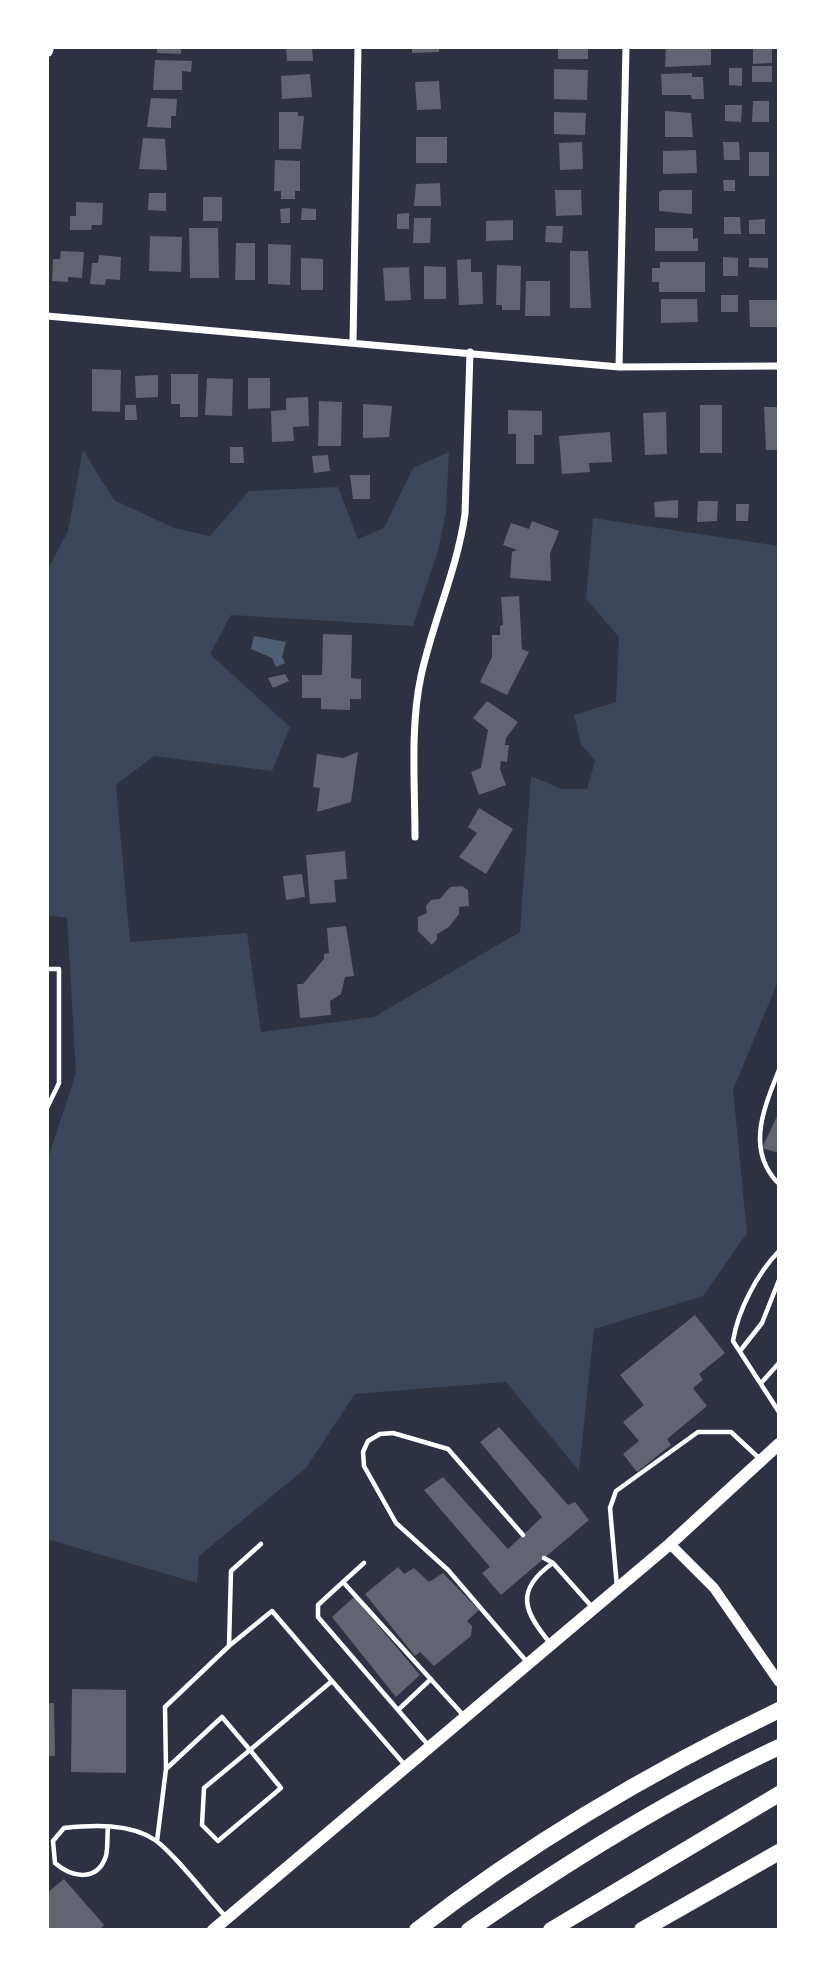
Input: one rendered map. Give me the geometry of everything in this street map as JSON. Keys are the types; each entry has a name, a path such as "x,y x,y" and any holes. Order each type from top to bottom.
{"highway":[{"path":"417,1930 511,1863 592,1812 680,1761 779,1710"},
{"path":"469,1930 611,1837 687,1793 779,1747"},
{"path":"551,1930 779,1794"},
{"path":"642,1930 779,1852"}],"main road":[{"path":"213,1930 670,1544 779,1444"}],"street":[{"path":"353,342 358,47"},
{"path":"619,367 626,47"},
{"path":"47,316 619,367 779,366"},
{"path":"415,837 417,699 421,674 462,538 470,352"},
{"path":"670,1544 714,1588 779,1682"}],"lane":[{"path":"47,969 60,969 59,1083 47,1108"},
{"path":"779,1070 760,1118 761,1158 779,1184"},
{"path":"779,1251 767,1263 736,1323 733,1341 779,1412"},
{"path":"740,1351 762,1323 779,1280"},
{"path":"762,1382 779,1363"},
{"path":"617,1589 610,1508 616,1491 698,1433 731,1432 761,1460"},
{"path":"523,1535 448,1449 393,1433 380,1434 368,1441 363,1452 364,1466 396,1523 448,1570 528,1663"},
{"path":"229,1646 231,1571 261,1544"},
{"path":"544,1558 553,1563 593,1609"},
{"path":"364,1563 318,1605 318,1617 429,1747"},
{"path":"551,1644 531,1620 526,1605 530,1586 540,1572 553,1563"},
{"path":"343,1582 465,1717"},
{"path":"157,1841 166,1769 165,1707 229,1646 272,1611 406,1767"},
{"path":"398,1710 431,1679"},
{"path":"166,1769 222,1717 250,1750 281,1788 218,1841 202,1825 204,1788 250,1750 332,1681"},
{"path":"108,1827 106,1858 96,1871 80,1877 66,1873 54,1863 53,1841 64,1828 108,1827 136,1831 157,1841 226,1918"}],"shaded area":[{"path":"83,450 114,500 174,528 210,536 249,491 338,487 358,539 384,528 413,468 449,452 446,512 438,551 413,626 231,615 210,654 290,727 272,771 154,756 116,785 130,942 247,933 261,1032 374,1017 520,932 531,776 562,789 587,789 595,761 581,744 574,715 616,702 619,637 586,599 593,518 779,546 779,979 733,1090 747,1233 703,1296 594,1329 579,1471 506,1382 355,1394 306,1468 199,1556 197,1583 47,1539 47,1161 76,1073 67,918 47,915 47,571 68,531"},
{"path":"254,636 286,642 282,657 285,663 276,667 272,658 251,649"}],"building":[{"path":"157,47 181,47 181,54 157,53"},
{"path":"286,47 312,47 313,61 287,61"},
{"path":"412,47 439,47 439,52 412,53"},
{"path":"558,47 588,47 588,59 558,59"},
{"path":"666,47 711,47 711,65 665,67"},
{"path":"753,47 772,47 772,63 753,64"},
{"path":"155,60 192,61 191,72 182,71 182,90 153,90"},
{"path":"752,66 772,66 772,82 752,82"},
{"path":"729,68 742,68 742,86 729,85"},
{"path":"554,69 588,70 587,100 554,99"},
{"path":"692,73 692,77 703,77 704,99 692,99 691,95 662,95 661,74"},
{"path":"310,74 312,97 282,99 281,76"},
{"path":"439,81 441,109 417,110 415,82"},
{"path":"151,98 177,99 176,116 171,116 171,128 147,127"},
{"path":"753,101 769,101 769,122 752,122"},
{"path":"725,105 742,105 741,122 725,121"},
{"path":"665,111 691,113 693,137 665,137"},
{"path":"279,112 298,112 298,116 304,116 301,149 279,149"},
{"path":"554,112 586,113 585,135 554,134"},
{"path":"416,137 447,137 447,163 416,163"},
{"path":"143,138 165,139 167,170 139,169"},
{"path":"582,142 583,169 560,170 559,143"},
{"path":"723,142 739,142 740,160 724,160"},
{"path":"696,150 697,173 663,174 663,151"},
{"path":"749,152 769,152 769,176 749,176"},
{"path":"275,160 300,161 300,191 295,191 295,199 281,199 281,191 274,191"},
{"path":"723,180 735,180 735,191 724,191"},
{"path":"440,183 441,206 414,206 416,184"},
{"path":"555,190 581,190 582,215 556,216"},
{"path":"692,190 692,214 659,211 659,192"},
{"path":"149,193 166,193 166,211 148,210"},
{"path":"203,197 222,197 222,221 203,221"},
{"path":"76,202 103,203 102,225 92,225 91,230 70,230 70,216 76,216"},
{"path":"290,208 290,223 281,223 280,209"},
{"path":"302,208 316,209 316,220 301,220"},
{"path":"409,213 409,229 397,229 397,214"},
{"path":"724,217 740,217 741,234 724,234"},
{"path":"414,218 431,218 430,243 413,243"},
{"path":"765,219 765,234 749,234 749,220"},
{"path":"513,220 513,240 486,241 486,221"},
{"path":"546,226 563,226 562,243 545,242"},
{"path":"189,228 218,228 219,278 190,278"},
{"path":"655,228 693,228 693,239 698,238 698,251 655,251"},
{"path":"150,236 182,237 181,272 149,271"},
{"path":"236,243 255,243 255,280 235,280"},
{"path":"268,244 291,245 290,285 268,284"},
{"path":"61,251 84,252 82,278 68,277 68,282 52,281 53,259 60,259"},
{"path":"570,251 588,251 591,308 570,308"},
{"path":"99,255 121,257 120,280 106,279 105,285 90,284 92,263 98,263"},
{"path":"723,257 738,258 738,276 723,276"},
{"path":"301,258 323,259 323,290 301,290"},
{"path":"749,258 768,258 768,268 749,267"},
{"path":"471,259 471,272 482,272 483,304 459,305 457,260"},
{"path":"660,262 705,262 705,292 659,292 659,282 652,282 652,268 660,268"},
{"path":"497,265 521,266 520,310 502,310 502,305 496,305"},
{"path":"424,266 446,267 446,299 424,299"},
{"path":"409,267 411,300 385,301 383,268"},
{"path":"526,281 550,281 550,316 525,316"},
{"path":"721,295 738,295 738,312 721,312"},
{"path":"661,299 697,299 698,322 661,323"},
{"path":"749,300 778,300 779,327 750,327"},
{"path":"92,369 121,370 120,412 92,411"},
{"path":"171,374 198,374 198,417 180,417 180,404 171,404"},
{"path":"158,375 158,397 136,398 135,376"},
{"path":"207,378 233,379 232,416 205,415"},
{"path":"248,378 270,378 270,408 248,409"},
{"path":"308,397 309,426 293,427 294,441 272,442 271,411 286,410 286,398"},
{"path":"319,401 342,402 341,446 318,446"},
{"path":"363,404 392,406 389,437 363,438"},
{"path":"125,405 136,405 137,420 125,420"},
{"path":"700,405 722,405 722,453 700,453"},
{"path":"764,407 779,407 779,450 766,450"},
{"path":"508,410 542,411 542,435 534,435 534,464 516,464 516,434 508,434"},
{"path":"666,412 667,454 645,455 643,413"},
{"path":"610,432 612,462 589,463 590,472 562,474 559,436"},
{"path":"230,447 243,447 244,463 230,463"},
{"path":"328,455 330,471 314,473 312,456"},
{"path":"350,475 370,475 370,499 353,499"},
{"path":"678,500 678,518 655,517 654,502"},
{"path":"698,501 718,501 717,521 697,522"},
{"path":"736,504 749,504 748,521 736,521"},
{"path":"532,521 559,531 550,554 551,581 510,578 512,552 517,550 503,545 511,523 529,529"},
{"path":"519,596 522,649 529,652 507,695 480,682 492,657 492,635 500,635 500,626 503,625 501,597"},
{"path":"323,634 352,635 351,678 361,679 361,699 350,699 350,710 321,709 321,698 302,698 302,675 322,675"},
{"path":"285,674 289,681 273,688 268,678"},
{"path":"487,701 518,722 506,738 505,745 509,745 507,762 501,761 500,769 506,785 479,795 471,772 481,768 488,730 473,718"},
{"path":"358,752 351,802 317,812 320,788 313,787 317,754 343,758"},
{"path":"479,808 513,829 486,874 459,857 477,833 468,827"},
{"path":"345,851 347,879 334,880 336,902 310,904 306,855"},
{"path":"302,874 305,897 286,900 283,876"},
{"path":"462,886 468,890 469,906 459,907 459,914 449,927 437,934 432,945 418,931 418,917 427,913 426,906 431,900 440,899 450,887"},
{"path":"346,926 354,976 345,977 341,994 330,1001 331,1015 300,1018 297,984 303,984 324,959 324,954 329,953 327,928"},
{"path":"779,1112 779,1153 762,1148"},
{"path":"695,1315 725,1353 699,1374 703,1380 693,1388 707,1406 667,1439 671,1445 637,1472 623,1454 639,1441 623,1422 644,1405 620,1375"},
{"path":"499,1427 568,1505 575,1502 589,1520 501,1595 482,1573 490,1567 424,1490 443,1477 508,1549 542,1517 480,1442"},
{"path":"398,1567 404,1574 414,1568 429,1582 443,1573 479,1610 467,1621 472,1626 471,1636 434,1666 420,1652 415,1656 365,1594"},
{"path":"354,1597 420,1675 396,1697 332,1617"},
{"path":"72,1689 126,1690 126,1773 71,1772"},
{"path":"47,1703 54,1703 55,1756 47,1756"},
{"path":"64,1879 104,1925 99,1930 47,1930 47,1893"}]}
